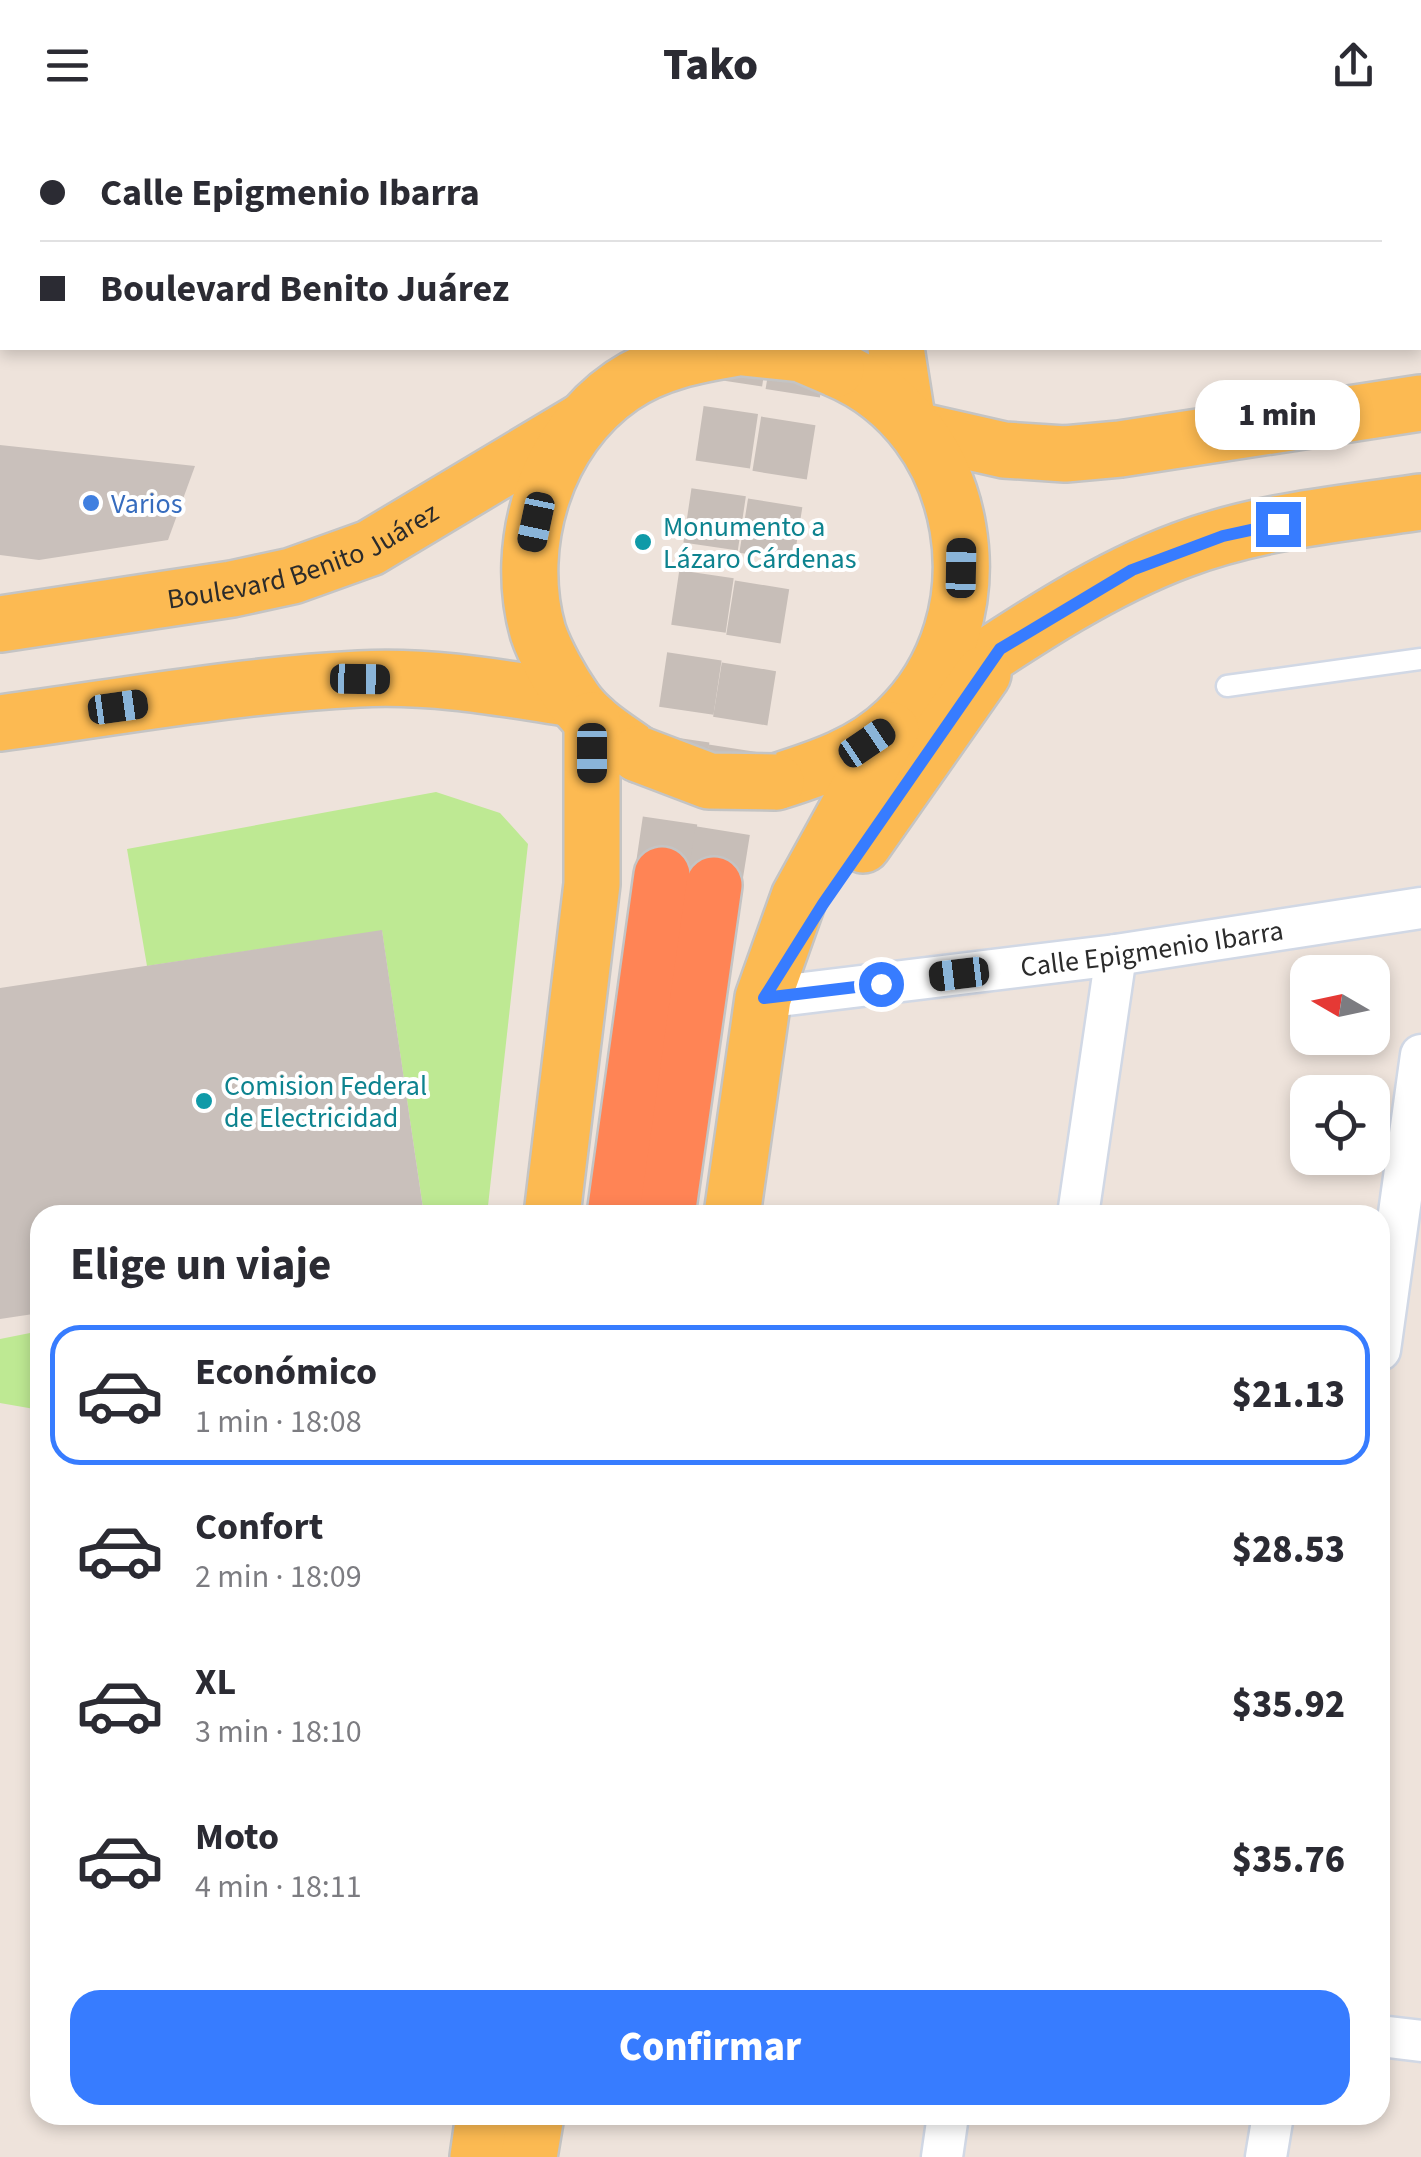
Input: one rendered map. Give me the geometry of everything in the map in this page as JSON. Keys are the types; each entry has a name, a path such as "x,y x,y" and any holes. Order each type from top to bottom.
{"highway":[{"path":"617,1205 688,880 668,1205"}],"main road":[{"path":"1421,403 1065,454 1004,450 912,424 859,378 802,354 726,350 628,366 582,421 544,485 528,558 538,633 582,710 638,754 710,780 776,782 840,762 1000,649 1132,570 1182,550 1278,524 1421,502"},
{"path":"733,1205 764,998 799,898 903,715 944,655 960,598 962,538 946,482 912,424 896,350"},
{"name":"Boulevard Benito Juárez","path":"0,624 232,589 292,576 370,548 582,421"},
{"path":"764,998 823,904 1000,649"},
{"path":"0,722 360,679 434,680 582,710"},
{"path":"553,1205 592,884 582,710"},
{"path":"478,2157 483,2125"},
{"path":"529,2157 534,2125"}],"street":[{"name":"Calle Epigmenio Ibarra","path":"764,998 1116,955 1421,908"},
{"path":"1079,1205 1116,955"},
{"path":"1390,1278 1421,1056"},
{"path":"1390,2037 1421,2041"},
{"path":"942,2157 947,2125"},
{"path":"1266,2157 1271,2125"}],"lane":[{"path":"1228,686 1421,659"}],"green space":[{"path":"436,792 500,813 528,844 488,1205 423,1205 382,931 147,966 127,849"},
{"path":"30,1333 30,1408 0,1403 0,1339"}],"building":[{"name":"Varios","path":"0,445 195,466 168,540 39,560 0,555"},
{"name":"Comision Federal de Electricidad","path":"382,930 423,1205 30,1205 30,1314 0,1319 0,988"}],"tunnel":[{"path":"662,875 740,350"},
{"path":"714,885 800,350"}],"place":[{"name":"Varios","path":"91,503"},
{"name":"Monumento a Lázaro Cárdenas","path":"643,542"},
{"name":"Comision Federal de Electricidad","path":"204,1101"}],"route":[{"path":"881,984 764,998 823,904 1000,649 1132,570 1223,536 1278,524"}]}
